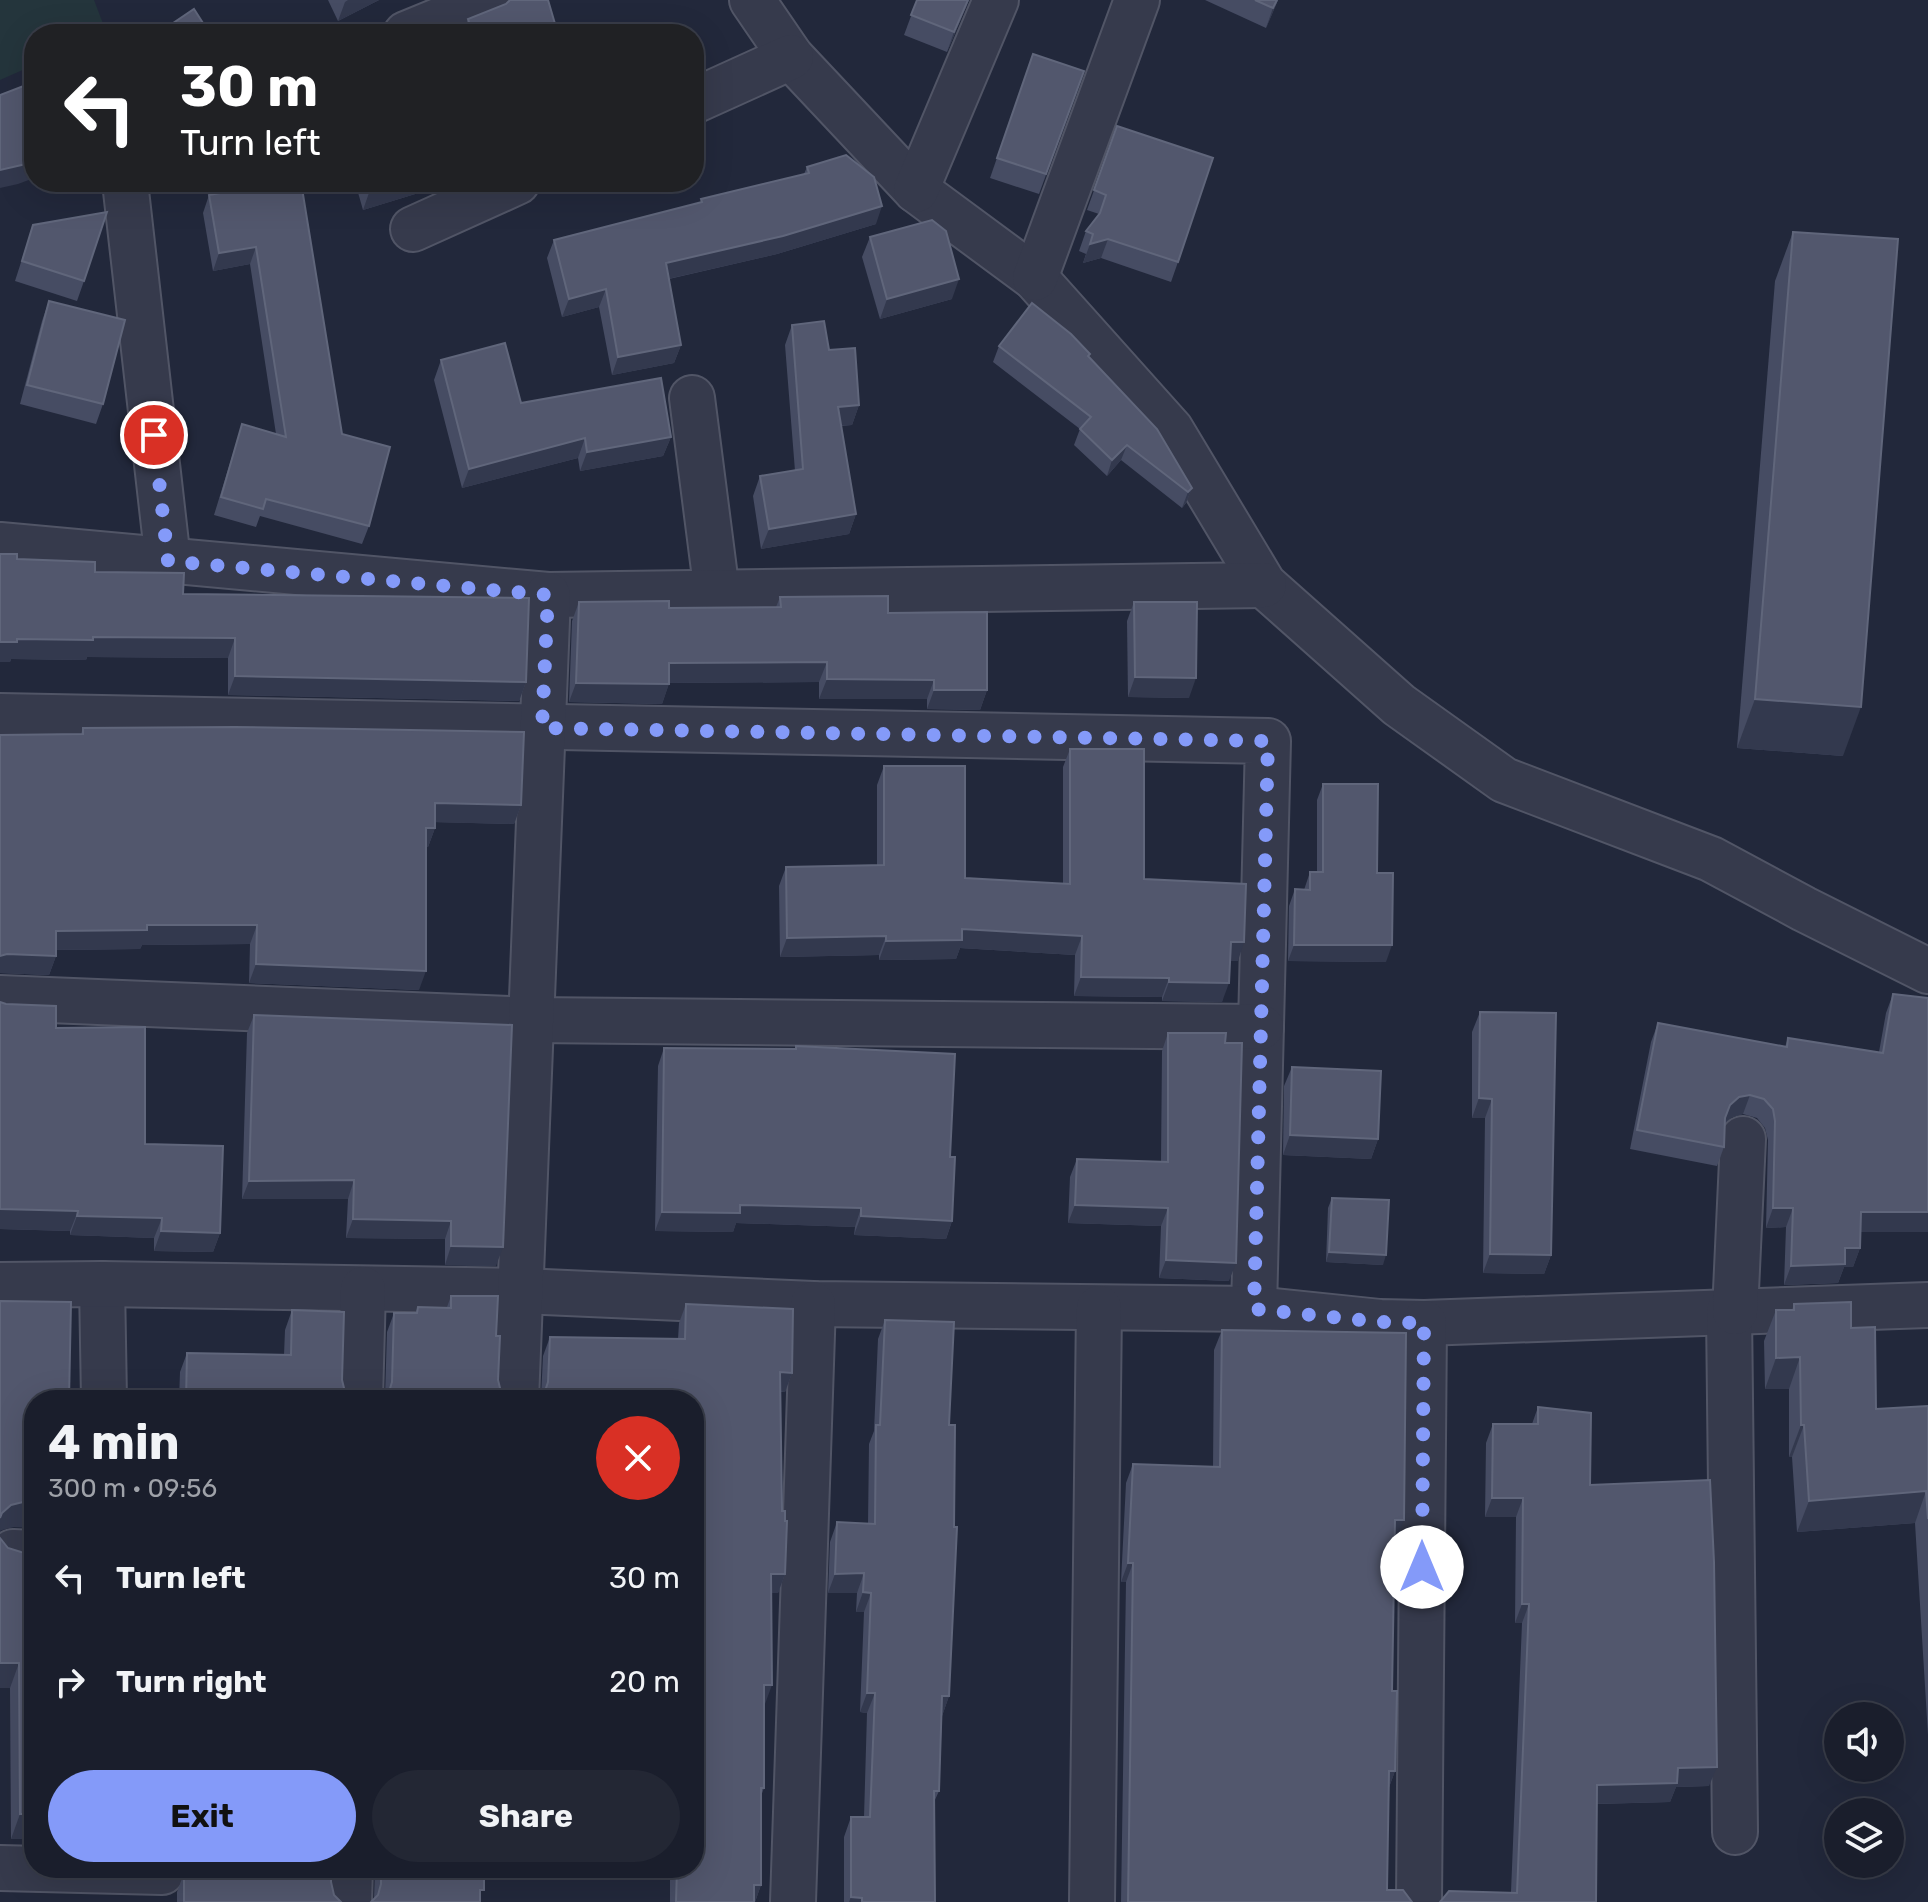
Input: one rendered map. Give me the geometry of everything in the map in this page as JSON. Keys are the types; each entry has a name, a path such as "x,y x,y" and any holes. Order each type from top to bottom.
{"street":[{"path":"430,24 489,0"},
{"path":"752,0 791,57 916,190 1035,278 1171,430 1264,585 1399,705 1504,780 1711,859 1928,971"},
{"path":"916,190 996,0"},
{"path":"1035,278 1137,0"},
{"path":"704,96 791,57"},
{"path":"126,192 168,561"},
{"path":"413,229 495,192"},
{"path":"692,398 717,593"},
{"path":"0,545 548,595 1264,585"},
{"path":"517,1390 548,595"},
{"path":"0,716 1268,741 1254,1309"},
{"path":"0,998 532,1020 1261,1027"},
{"path":"1735,1832 1732,1312 1743,1139"},
{"path":"102,1284 104,1390"},
{"path":"0,1285 522,1291 813,1304 1254,1309 1380,1322 1424,1323 1928,1305"},
{"path":"360,1390 363,1289"},
{"path":"793,1902 813,1304"},
{"path":"1092,1902 1099,1308"},
{"path":"1419,1902 1424,1323"},
{"path":"0,1868 24,1868"},
{"path":"349,1902 350,1878"}],"shaded area":[{"path":"0,0 94,0 103,24 24,24 24,69 0,80"}],"building":[{"path":"510,0 548,0 555,24 470,24 468,19"},
{"path":"917,0 968,0 954,32 911,15"},
{"path":"1255,0 1277,0 1273,8"},
{"path":"194,9 204,24 172,24"},
{"path":"1033,54 1084,71 1046,174 997,158"},
{"path":"24,86 24,164 0,170 0,95"},
{"path":"1117,126 1213,158 1178,262 1108,239 1090,244 1093,234 1086,231 1100,213 1106,195 1094,190"},
{"path":"846,155 874,177 882,206 783,236 666,263 681,345 618,357 606,289 569,299 554,240 809,173 807,167"},
{"path":"226,192 303,192 342,434 390,447 369,526 266,499 263,509 221,497 242,424 286,437 256,247 219,253 209,195"},
{"path":"107,212 84,281 22,261 33,225"},
{"path":"932,220 946,231 959,279 887,299 870,237"},
{"path":"1793,232 1898,239 1861,707 1755,699"},
{"path":"49,301 125,320 103,404 27,385"},
{"path":"1032,303 1071,334 1157,429 1192,488 1188,492 1127,445 1112,460 1080,429 1091,417 999,346"},
{"path":"824,321 829,350 855,348 859,405 838,407 856,514 769,529 760,476 803,469 792,325"},
{"path":"505,343 521,403 661,378 671,437 587,452 585,438 469,469 441,360"},
{"path":"0,554 17,554 17,559 95,562 95,572 184,573 183,594 529,598 526,682 235,676 235,638 93,637 93,640 17,639 17,642 0,642"},
{"path":"888,596 888,613 987,612 987,690 934,690 934,680 827,679 827,662 669,663 669,684 576,683 579,602 669,601 669,608 781,607 780,597"},
{"path":"1134,602 1197,602 1196,678 1135,677"},
{"path":"83,728 524,732 521,805 435,803 435,828 426,828 426,971 256,964 257,925 147,925 147,930 56,931 56,956 0,956 0,735 83,734"},
{"path":"1070,749 1144,749 1144,879 1246,884 1244,942 1231,942 1229,983 1169,982 1169,978 1081,977 1082,936 962,929 962,940 886,941 886,936 787,938 786,867 884,865 884,766 965,766 965,878 1070,884"},
{"path":"1323,784 1378,784 1377,873 1393,873 1392,945 1294,945 1295,889 1310,890 1310,872 1323,872"},
{"path":"1893,994 1928,998 1928,1212 1861,1212 1860,1248 1845,1248 1845,1264 1791,1266 1793,1208 1773,1208 1775,1121 1773,1109 1764,1099 1750,1095 1739,1097 1730,1105 1725,1118 1724,1147 1637,1130 1658,1023 1787,1047 1788,1038 1883,1053"},
{"path":"0,1002 56,1006 56,1028 145,1027 145,1144 223,1146 220,1233 161,1231 162,1218 77,1216 78,1211 0,1209"},
{"path":"1480,1012 1556,1013 1551,1255 1490,1254 1492,1099 1479,1098"},
{"path":"254,1015 512,1025 503,1247 451,1246 451,1221 353,1219 354,1180 249,1181"},
{"path":"1168,1033 1226,1033 1225,1043 1242,1043 1236,1263 1166,1260 1168,1208 1075,1205 1077,1159 1168,1162"},
{"path":"796,1046 955,1054 950,1157 955,1157 952,1221 861,1216 861,1208 740,1205 740,1213 662,1212 664,1048 796,1049"},
{"path":"1292,1067 1381,1071 1378,1139 1290,1135"},
{"path":"1332,1198 1389,1200 1386,1255 1329,1252"},
{"path":"451,1296 498,1296 496,1336 500,1336 498,1380 500,1390 390,1390 394,1313 417,1313 418,1307 451,1308"},
{"path":"0,1301 71,1302 69,1390 24,1390 24,1502 11,1505 0,1518"},
{"path":"1851,1302 1851,1328 1875,1327 1876,1409 1928,1406 1928,1519 1926,1491 1809,1501 1804,1425 1801,1425 1800,1357 1776,1358 1776,1310 1794,1310 1794,1304"},
{"path":"686,1304 793,1309 792,1373 780,1372 782,1511 785,1511 787,1521 785,1574 771,1574 772,1685 764,1685 761,1885 754,1885 754,1902 676,1902 677,1878 704,1878 704,1390 545,1390 550,1337 685,1339"},
{"path":"292,1310 344,1312 342,1380 344,1390 186,1390 187,1353 291,1355"},
{"path":"885,1320 954,1322 949,1425 955,1425 954,1527 957,1527 949,1696 942,1696 939,1791 934,1791 935,1902 862,1902 862,1898 851,1897 851,1817 870,1817 875,1693 867,1693 871,1593 863,1592 864,1573 835,1574 837,1522 875,1524 876,1425 880,1425"},
{"path":"1222,1330 1406,1333 1404,1520 1395,1520 1392,1691 1397,1691 1395,1771 1389,1771 1387,1890 1403,1890 1412,1902 1128,1902 1133,1563 1128,1563 1133,1464 1220,1467"},
{"path":"1538,1407 1591,1413 1590,1485 1710,1480 1717,1767 1678,1768 1677,1783 1597,1785 1596,1902 1440,1902 1449,1891 1517,1893 1529,1604 1522,1604 1523,1498 1492,1498 1493,1424 1538,1424"},
{"path":"0,1538 8,1548 24,1552 24,1814 20,1814 19,1663 0,1663"},
{"path":"184,1878 331,1878 334,1895 341,1902 184,1902"},
{"path":"381,1878 484,1878 484,1890 480,1890 480,1902 371,1902 378,1895"}],"route":[{"path":"154,435 168,561 548,595 542,728 1268,741 1254,1309 1380,1322 1424,1323 1422,1567"}]}
